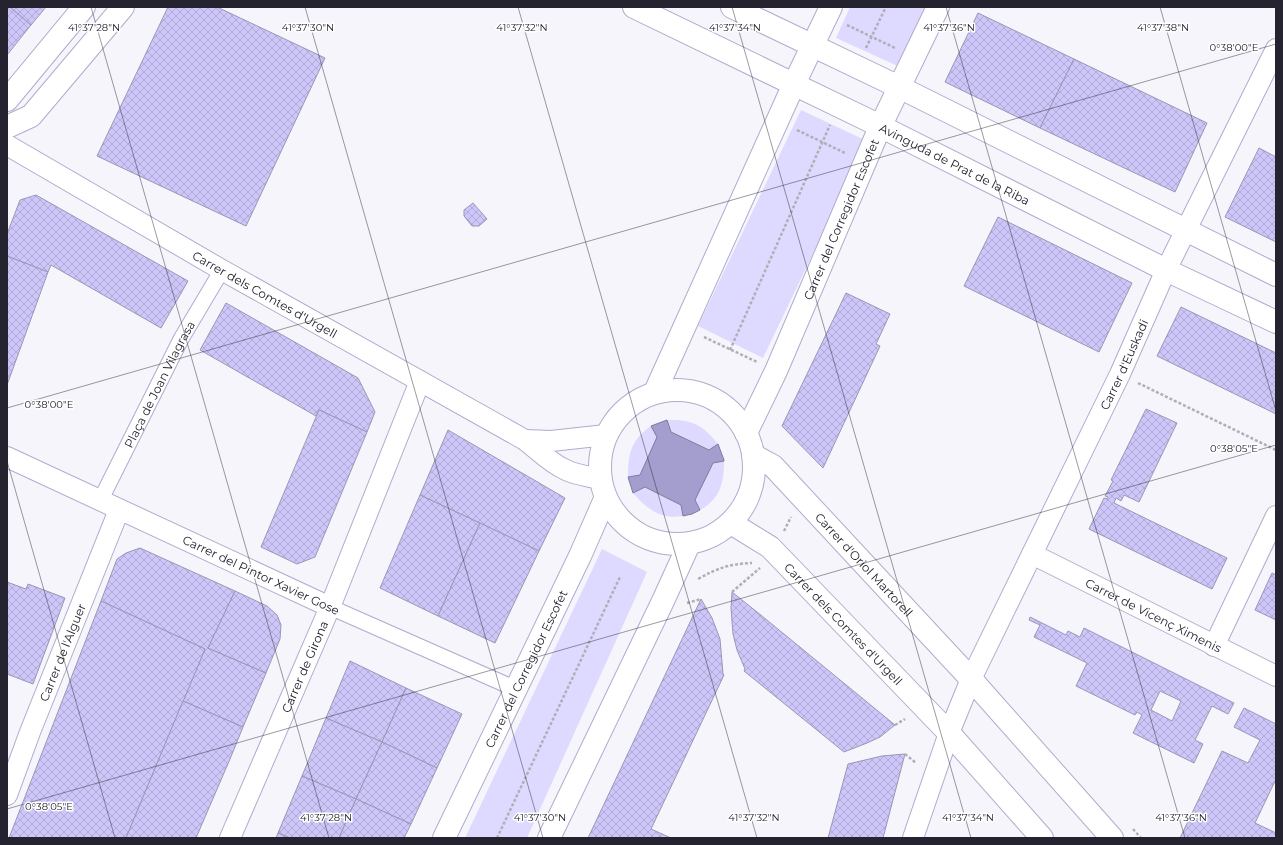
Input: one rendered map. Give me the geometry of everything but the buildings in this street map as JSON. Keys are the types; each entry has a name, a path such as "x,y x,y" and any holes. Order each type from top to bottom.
{"street":[{"path":"7,100 84,7"},
{"path":"7,127 31,116 123,7"},
{"name":"Avinguda de Prat de la Riba","path":"634,7 880,126 1166,270 1276,322"},
{"path":"732,7 899,87 1276,275"},
{"name":"Carrer del Corregidor Escofet","path":"746,433 776,371 880,126 938,7"},
{"path":"655,392 685,329 794,84 830,11"},
{"name":"Carrer d'Euskadi","path":"971,679 1120,374 1166,270 1276,49"},
{"name":"Carrer dels Comtes d'Urgell","path":"7,145 222,270 525,440 552,462 566,470 581,475 602,488"},
{"name":"Plaça de Joan Vilagrasa","path":"100,501 181,339 222,270"},
{"name":"Carrer de Girona","path":"230,838 330,607 420,381"},
{"path":"676,390 698,393 718,401 734,415 746,433 753,455 753,480 746,503 731,523 712,537 689,544 663,544 639,536 619,520 602,488 600,456 606,436 618,416 623,411 635,401 655,392 676,390"},
{"name":"Carrer dels Comtes d'Urgell","path":"525,440 551,441 606,436"},
{"name":"Carrer d'Oriol Martorell","path":"753,455 773,466 971,679 1112,838"},
{"name":"Carrer del Pintor Xavier Gose","path":"7,457 330,607 516,689"},
{"name":"Carrer del Corregidor Escofet","path":"444,838 580,556 602,488"},
{"name":"Carrer de l'Alguer","path":"7,796 30,732 119,510"},
{"path":"1214,646 1276,516"},
{"name":"Carrer dels Comtes d'Urgell","path":"731,523 770,547 770,557 949,733 1042,838"},
{"path":"549,838 689,544"},
{"name":"Carrer de Vicenç Ximenis","path":"1032,554 1276,676"},
{"path":"913,838 949,733 971,679"}],"path":[{"path":"866,50 886,7"},
{"path":"830,11 872,37 913,58"},
{"path":"778,121 865,162"},
{"path":"730,350 830,124"},
{"path":"685,329 776,371"},
{"path":"1120,374 1276,450"},
{"path":"732,592 770,557 802,497"},
{"path":"695,581 716,569 770,557"},
{"path":"497,838 620,577"},
{"path":"663,601 680,605 701,599"}],"shaded area":[{"path":"850,7 931,7 902,68 836,38"},
{"path":"801,110 867,141 763,358 698,326"},
{"path":"667,420 676,420 696,424 713,437 718,444 709,450 671,432"},
{"path":"667,420 671,432 709,450 718,444 724,460 713,463 695,500 700,510 683,516 681,505 645,487 633,493 628,477 640,475 657,437 651,426"},
{"path":"651,426 657,437 640,475 628,477 632,448 639,436"},
{"path":"724,461 720,490 707,506 700,510 695,500 713,463"},
{"path":"644,487 681,505 683,516 675,517 661,515 649,508 633,493"},
{"path":"602,549 647,572 527,838 465,838"}]}
